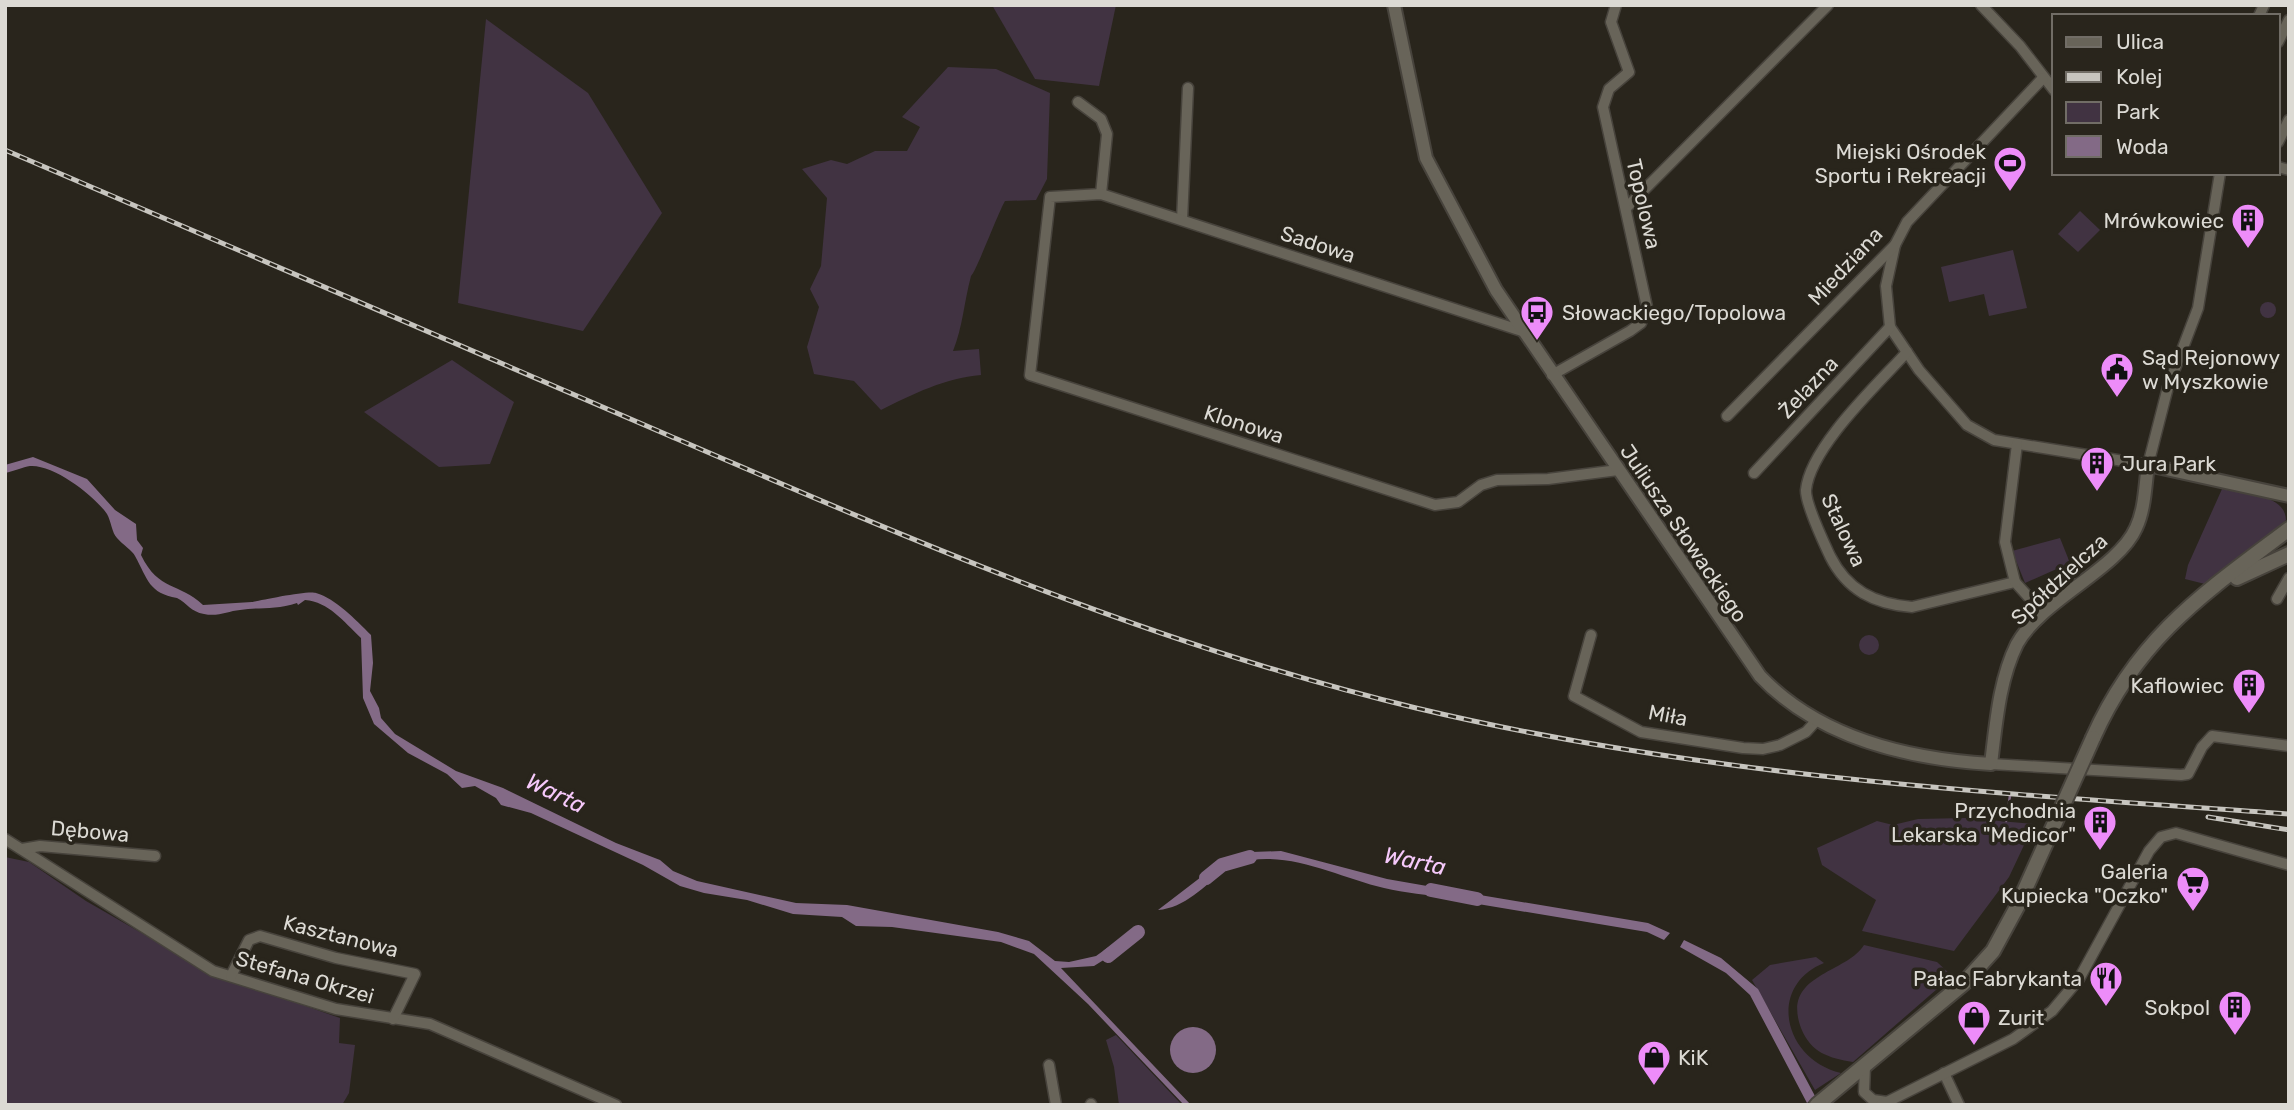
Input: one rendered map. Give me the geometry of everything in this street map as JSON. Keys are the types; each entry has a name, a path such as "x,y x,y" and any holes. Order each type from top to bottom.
{"main road":[{"path":"1822,1101 1954,993 1993,951 2018,905 2114,693 2133,664 2193,604 2288,529"},
{"path":"2193,604 2253,568 2289,551"}],"street":[{"name":"Juliusza Słowackiego","path":"1394,5 1426,158 1496,290 1760,676 1788,703 1816,721 1903,753 1991,764 2188,774 2202,747 2212,736 2267,746 2289,746"},
{"name":"Topolowa","path":"1552,375 1630,331 1644,317 1647,301 1602,107 1609,89 1629,72 1611,22 1616,5"},
{"path":"1626,208 1828,5"},
{"path":"1981,5 2020,46 2052,88"},
{"path":"2280,37 2289,20"},
{"name":"Miedziana","path":"1727,416 1895,245 1907,222 2043,78"},
{"path":"1182,220 1188,88"},
{"path":"1078,102 1101,119 1107,134 1101,194"},
{"path":"2280,138 2289,120"},
{"path":"2148,465 2166,396 2198,307 2220,175"},
{"name":"Sadowa","path":"1051,198 1101,194 1522,331"},
{"name":"Klonowa","path":"1051,198 1030,376 1435,505 1458,502 1488,482 1548,479 1618,470"},
{"path":"1895,245 1885,286 1890,327 1967,425 1986,438 2148,465 2289,496"},
{"name":"Żelazna","path":"1754,474 1890,327"},
{"name":"Stalowa","path":"1907,352 1833,433 1811,474 1805,494 1828,552 1843,579 1861,593 1912,607 2015,582"},
{"path":"2018,444 2006,542 2015,582 2043,613"},
{"name":"Spółdzielcza","path":"1991,764 2004,678 2018,642 2043,613 2132,536 2141,514 2148,465"},
{"path":"2275,494 2289,506"},
{"path":"2288,529 2286,542 2289,551"},
{"path":"2277,599 2289,578"},
{"name":"Miła","path":"1591,635 1574,695 1642,732 1763,749 1806,732 1816,721"},
{"path":"1865,1066 1862,1080 1864,1092 1873,1100 1884,1103 2028,1030 2053,1011 2079,979 2149,850 2161,837 2187,836 2289,865"},
{"name":"Stefana Okrzei","path":"5,839 213,971 328,1007 430,1024 615,1105"},
{"name":"Dębowa","path":"22,849 40,846 155,856"},
{"name":"Kasztanowa","path":"231,976 250,940 260,936 336,958 415,974 393,1019"},
{"path":"1049,1065 1056,1105"},
{"path":"1944,1073 1959,1105"},
{"path":"1902,1094 1907,1105"}],"green space":[{"path":"992,5 1116,5 1099,86 1035,79"},
{"path":"486,19 588,93 662,213 583,331 458,303"},
{"path":"948,67 996,69 1050,93 1047,179 1036,200 1005,201 971,276 953,351 979,349 981,375 942,383 881,410 854,381 814,374 807,347 819,307 810,289 821,266 827,198 802,169 831,160 847,164 875,151 907,151 920,127 902,117"},
{"path":"2080,211 2100,230 2078,252 2058,234"},
{"path":"2013,250 2027,308 1989,316 1984,294 1949,302 1941,267"},
{"path":"2268,302 2276,310 2268,318 2260,310"},
{"path":"452,360 514,402 490,464 439,467 364,412"},
{"path":"2222,489 2271,500 2284,511 2286,520 2230,568 2205,584 2185,579 2188,565"},
{"path":"2060,538 2070,563 2025,583 2012,551"},
{"path":"1869,635 1876,638 1879,645 1876,652 1869,655 1862,652 1859,645 1862,638"},
{"path":"1965,818 2034,824 2009,877 1954,951 1862,931 1876,900 1822,865 1817,848 1877,821 1893,825 1918,819"},
{"path":"5,857 29,862 86,901 211,973 340,1018 339,1043 355,1045 349,1093 342,1105 5,1105"},
{"path":"1864,945 1937,962 1952,976 1853,1062 1836,1059 1816,1049 1801,1028 1797,1010 1800,996 1807,986 1844,963"},
{"path":"1816,957 1824,963 1806,974 1794,988 1789,1004 1789,1021 1795,1038 1806,1053 1821,1065 1841,1073 1815,1090 1752,980 1770,965"},
{"path":"1116,1035 1182,1105 1119,1105 1114,1067 1106,1040"}],"water":[{"path":"33,457 87,479 115,510 136,524 137,540 143,548 141,555 155,575 203,605 252,602 311,592 331,600 371,635 373,663 370,691 381,718 395,734 456,771 503,788 616,843 660,860 673,871 697,881 796,903 847,905 998,932 1029,941 1055,961 1069,962 1096,956 1117,941 1126,946 1094,966 1061,968 1191,1105 1184,1105 1088,1004 1034,954 1001,942 892,927 856,926 842,917 793,914 747,900 704,893 680,886 643,865 531,813 501,805 496,798 475,786 462,788 447,774 408,753 374,724 363,698 361,638 335,613 321,604 305,600 298,605 209,615 196,611 177,598 160,593 150,584 134,554 115,536 107,514 93,498 50,470 30,466 5,473 5,465"},
{"path":"1281,851 1387,879 1450,890 1449,898 1384,888 1291,861 1272,859 1235,864 1229,858 1252,852"},
{"path":"1218,864 1225,870 1194,895 1177,905 1158,910"},
{"path":"1462,892 1648,923 1670,933 1664,940 1647,932 1460,901"},
{"path":"1684,940 1721,958 1758,989 1815,1096 1807,1103 1750,995 1726,973 1680,947"},
{"path":"1193,1027 1209,1034 1216,1050 1209,1066 1193,1073 1177,1066 1170,1050 1177,1034"}],"waterway":[{"path":"2006,821 2010,796"},
{"name":"Warta","path":"1206,878 1222,865 1250,857"},
{"name":"Warta","path":"1431,890 1477,899"},
{"name":"Warta","path":"1108,956 1138,932"}],"railway":[{"path":"5,150 945,552 1130,622 1319,683 1524,732 1741,766 1959,789 2289,814"},
{"path":"2208,817 2289,830"}],"place":[{"name":"Miejski Ośrodek Sportu i Rekreacji","path":"2010,193"},
{"name":"Mrówkowiec","path":"2248,250"},
{"name":"Słowackiego/Topolowa","path":"1537,342"},
{"name":"Sąd Rejonowy w Myszkowie","path":"2117,399"},
{"name":"Jura Park","path":"2097,493"},
{"name":"Kaflowiec","path":"2249,715"},
{"name":"Przychodnia Lekarska \"Medicor\"","path":"2100,852"},
{"name":"Galeria Kupiecka \"Oczko\"","path":"2193,913"},
{"name":"Pałac Fabrykanta","path":"2106,1008"},
{"name":"Sokpol","path":"2235,1037"},
{"name":"Zurit","path":"1974,1047"},
{"name":"KiK","path":"1654,1087"}]}
